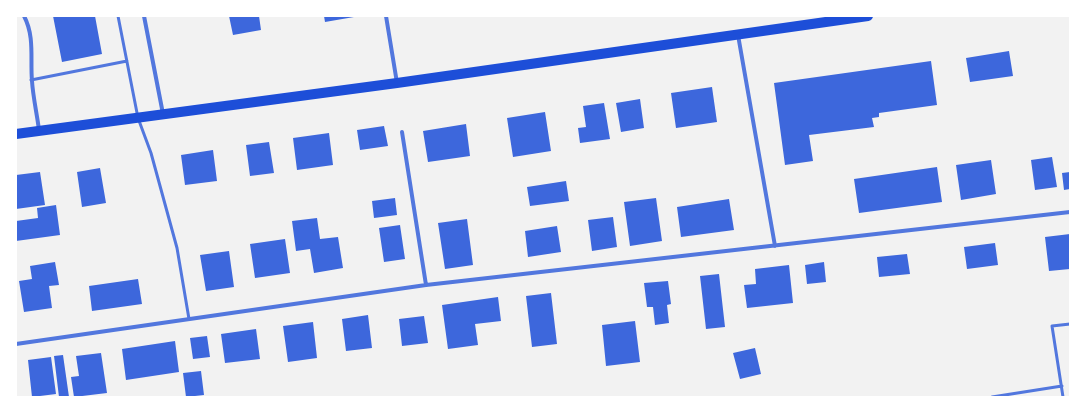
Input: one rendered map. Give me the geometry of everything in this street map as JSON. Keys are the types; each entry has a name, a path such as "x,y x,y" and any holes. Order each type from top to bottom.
{"main road":[{"path":"16,134 397,83 868,16"}],"street":[{"path":"24,16 27,22 32,49 32,80 39,131"},
{"path":"144,16 163,114"},
{"path":"386,16 397,83"},
{"path":"738,35 775,246"},
{"path":"402,132 426,285"},
{"path":"16,344 426,285 1070,212"}],"lane":[{"path":"118,16 138,118 151,153 177,248 189,319"},
{"path":"32,80 127,61"},
{"path":"1063,397 1052,326 1070,324"},
{"path":"992,397 1062,386"}],"building":[{"path":"53,16 95,16 102,54 62,62"},
{"path":"229,16 259,16 261,30 233,35"},
{"path":"324,16 354,16 354,17 325,22"},
{"path":"1009,51 1013,76 970,82 966,58"},
{"path":"931,61 937,105 879,113 879,117 872,118 874,127 809,135 813,161 785,165 774,83"},
{"path":"712,87 717,122 676,128 671,93"},
{"path":"640,99 644,128 621,132 616,103"},
{"path":"604,103 610,139 580,143 578,128 586,127 583,106"},
{"path":"545,112 551,151 513,157 507,118"},
{"path":"466,124 470,156 428,162 423,131"},
{"path":"384,126 388,146 360,150 357,130"},
{"path":"329,133 333,165 297,170 293,138"},
{"path":"269,142 274,173 250,176 246,145"},
{"path":"213,150 217,181 185,185 181,155"},
{"path":"1052,157 1057,187 1035,190 1031,160"},
{"path":"991,160 996,194 961,200 956,165"},
{"path":"937,167 942,202 859,213 854,179"},
{"path":"100,168 106,203 82,207 77,172"},
{"path":"40,172 45,205 16,209 16,175"},
{"path":"1070,172 1070,189 1064,190 1062,173"},
{"path":"566,181 569,201 530,206 527,187"},
{"path":"395,198 397,215 374,218 372,201"},
{"path":"656,198 662,241 630,246 624,202"},
{"path":"729,199 734,230 681,237 677,207"},
{"path":"56,205 60,235 16,241 16,221 38,218 37,208"},
{"path":"613,217 617,247 592,251 588,220"},
{"path":"317,218 320,239 338,237 343,268 314,273 310,249 296,251 292,221"},
{"path":"467,219 473,265 445,269 438,223"},
{"path":"400,225 405,259 384,262 379,228"},
{"path":"557,226 561,252 528,257 525,231"},
{"path":"1070,234 1070,269 1049,271 1045,237"},
{"path":"285,239 290,273 255,278 250,244"},
{"path":"995,243 998,265 967,269 964,247"},
{"path":"229,251 234,287 206,291 200,255"},
{"path":"907,254 910,274 879,277 877,257"},
{"path":"55,262 59,285 49,286 52,308 24,312 19,281 32,279 30,266"},
{"path":"824,262 826,282 807,284 805,265"},
{"path":"789,265 793,303 747,308 744,285 756,284 755,269"},
{"path":"719,274 725,327 706,329 700,276"},
{"path":"138,279 142,304 92,311 89,286"},
{"path":"668,281 671,304 667,305 669,323 655,325 653,307 647,307 644,283"},
{"path":"551,293 557,344 532,347 526,296"},
{"path":"498,297 501,321 475,324 478,345 448,349 442,305"},
{"path":"368,315 372,348 346,351 342,319"},
{"path":"424,316 428,343 402,346 399,319"},
{"path":"635,321 640,362 606,366 602,325"},
{"path":"313,322 317,358 288,362 283,326"},
{"path":"256,329 260,359 225,363 221,334"},
{"path":"207,336 210,357 193,359 190,338"},
{"path":"175,341 179,372 126,380 122,349"},
{"path":"755,348 761,374 740,379 733,353"},
{"path":"101,353 107,393 74,397 71,377 79,376 76,356"},
{"path":"63,355 69,397 59,397 54,356"},
{"path":"51,357 56,394 32,397 28,360"},
{"path":"201,371 204,395 186,397 183,373"}]}
